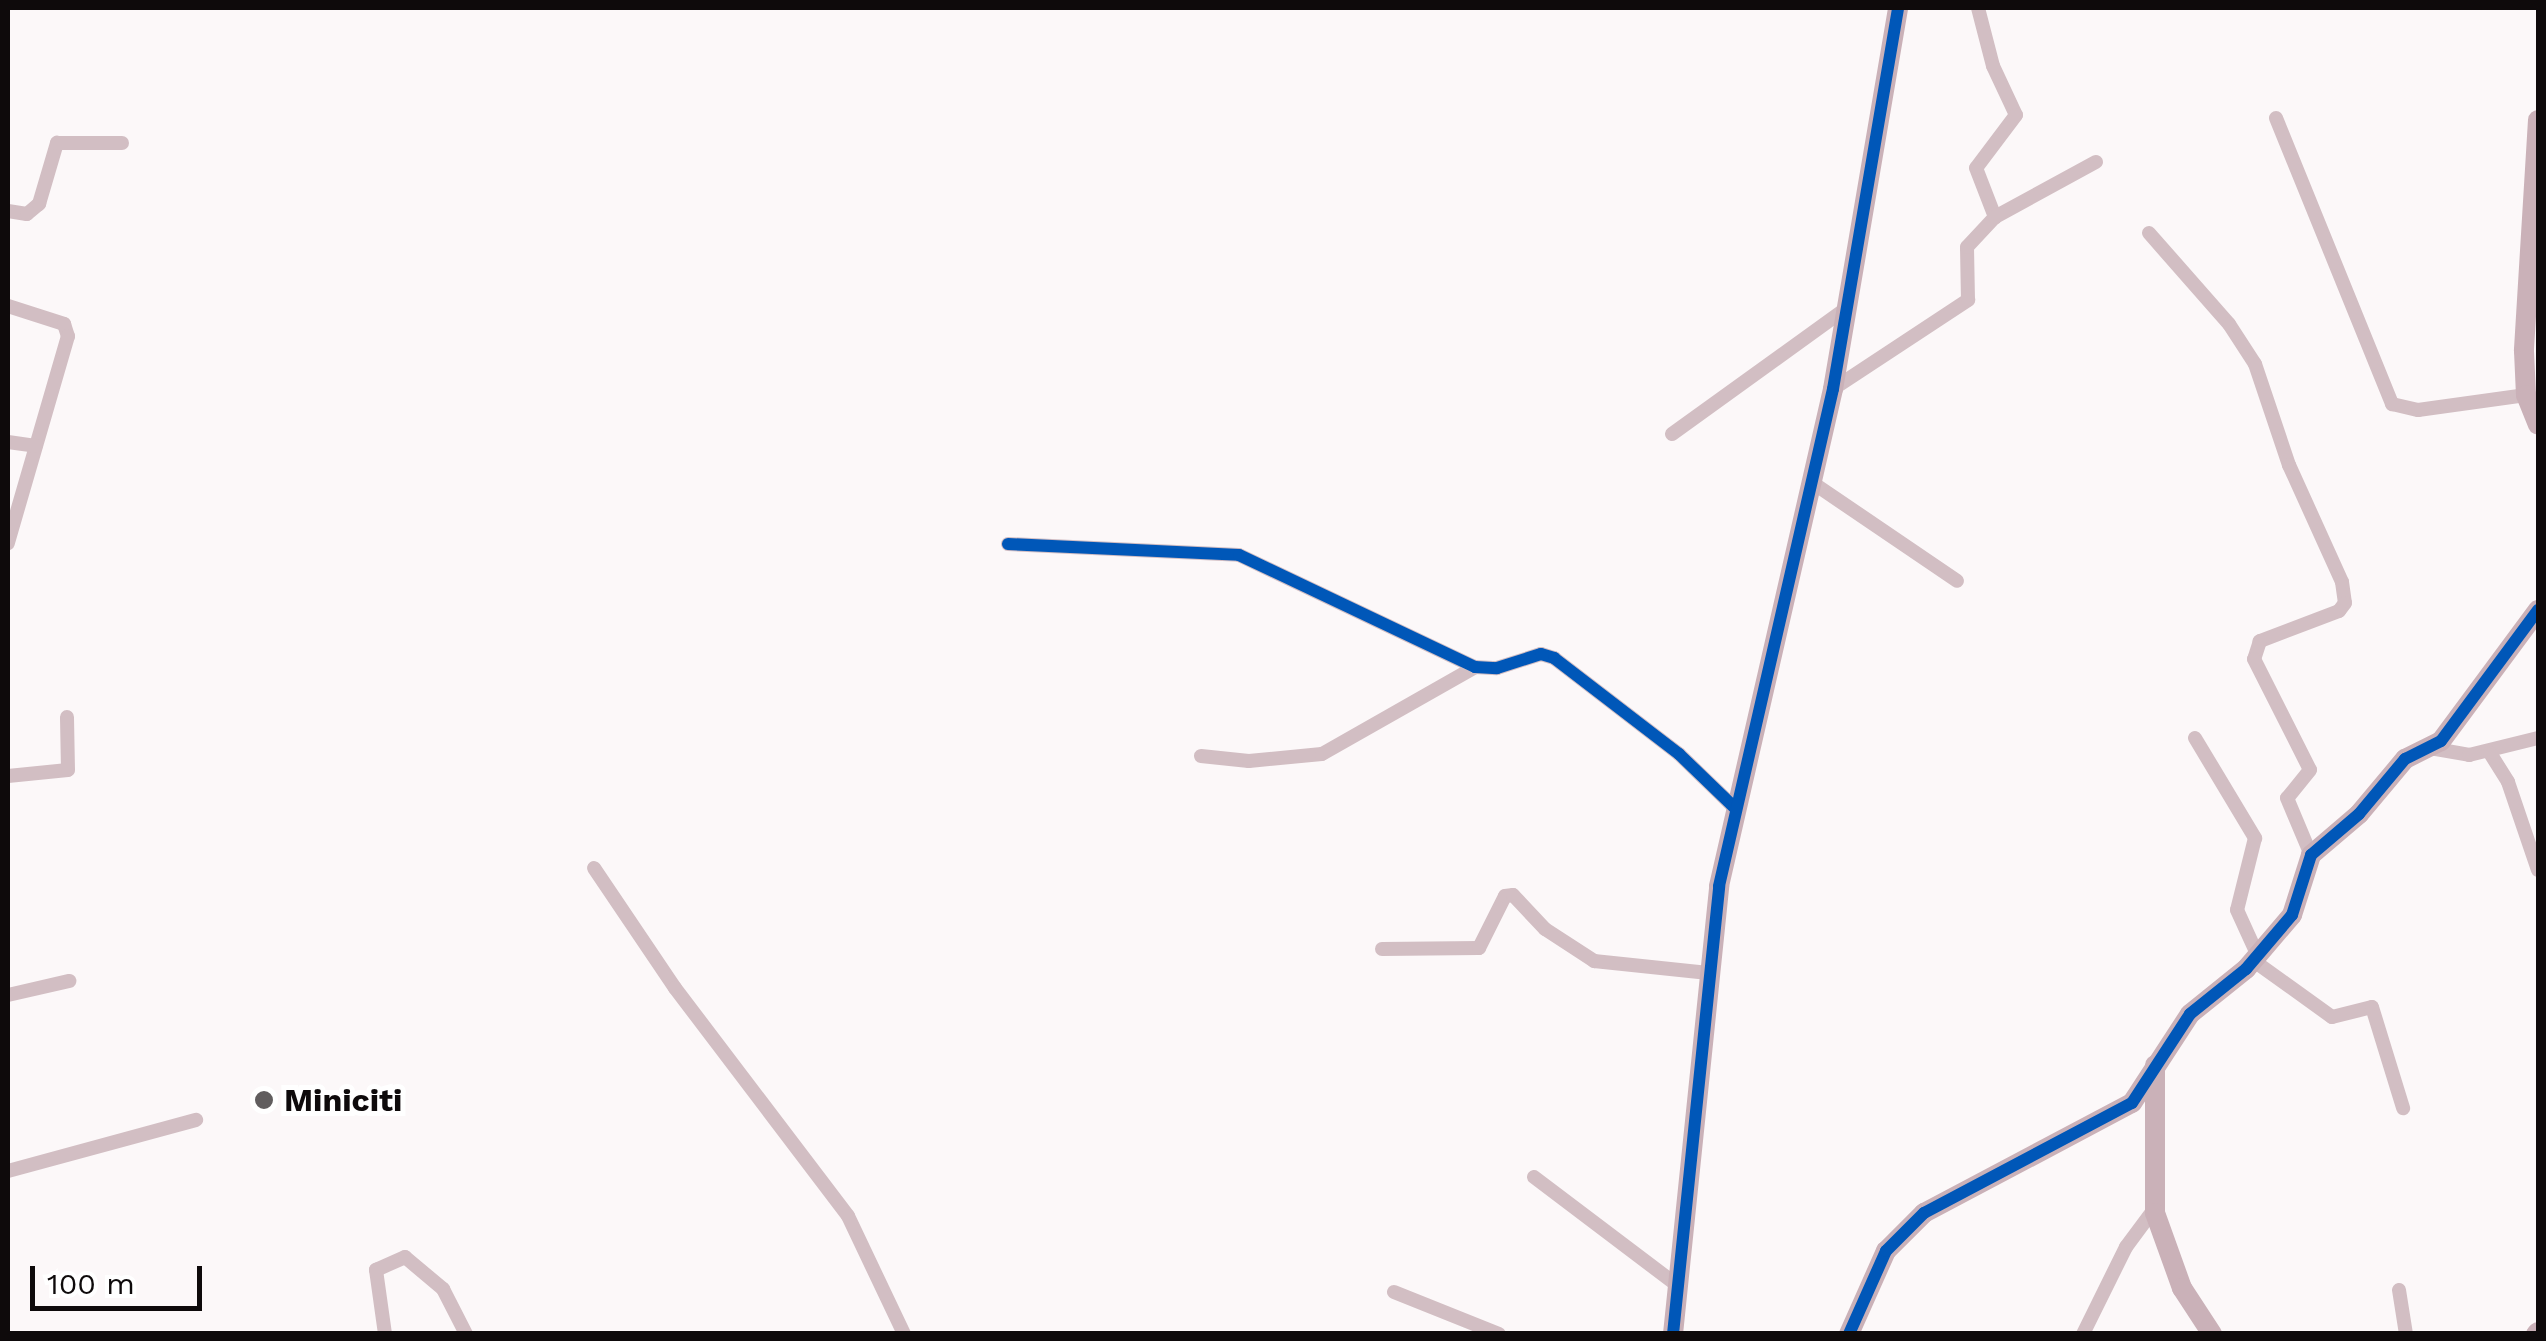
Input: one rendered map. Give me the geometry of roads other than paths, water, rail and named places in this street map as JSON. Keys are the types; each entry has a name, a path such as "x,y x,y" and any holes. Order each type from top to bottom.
{"street":[{"path":"1673,1334 1708,973 1735,808 1833,389 1898,8"},
{"path":"1978,8 1993,66 2016,115 1976,168 1995,217"},
{"path":"2276,118 2392,404 2418,410 2526,395"},
{"path":"2538,120 2524,260 2526,395 2538,425"},
{"path":"8,211 27,214 40,204 57,143 122,143"},
{"path":"1833,389 1968,300 1966,247 1995,217 2096,162"},
{"path":"2148,234 2229,324 2255,364 2289,465 2342,582 2345,603 2339,611 2260,641 2254,659 2310,770 2287,798 2311,855"},
{"path":"8,306 68,328 36,446 11,508 8,543"},
{"path":"1672,434 1848,307"},
{"path":"8,442 36,446"},
{"path":"1813,484 1957,582"},
{"path":"1008,544 1239,555 1475,667 1497,668 1541,654 1564,662 1735,808"},
{"path":"1849,1334 1886,1251 1905,1228 2040,1149 2127,1108 2190,1014 2256,958 2298,905 2311,855 2359,814 2394,769 2430,748 2470,707 2538,610"},
{"path":"1201,756 1249,761 1322,754 1475,667"},
{"path":"8,776 68,770 67,717"},
{"path":"2195,738 2255,838 2237,910 2256,958 2332,1017 2372,1007 2403,1108"},
{"path":"2430,748 2490,753 2538,738"},
{"path":"2490,753 2538,870"},
{"path":"594,868 674,988 848,1216 904,1334"},
{"path":"1382,948 1479,948 1508,894 1594,962 1708,973"},
{"path":"8,995 69,981"},
{"path":"2155,1064 2155,1208 2182,1288 2212,1334"},
{"path":"8,1171 196,1120"},
{"path":"1534,1177 1678,1286"},
{"path":"2083,1334 2155,1208"},
{"path":"385,1334 376,1270 405,1257 443,1289 466,1334"},
{"path":"2399,1290 2406,1334"},
{"path":"1394,1292 1500,1334"}],"place":[{"name":"Miniciti","path":"264,1100"}]}
